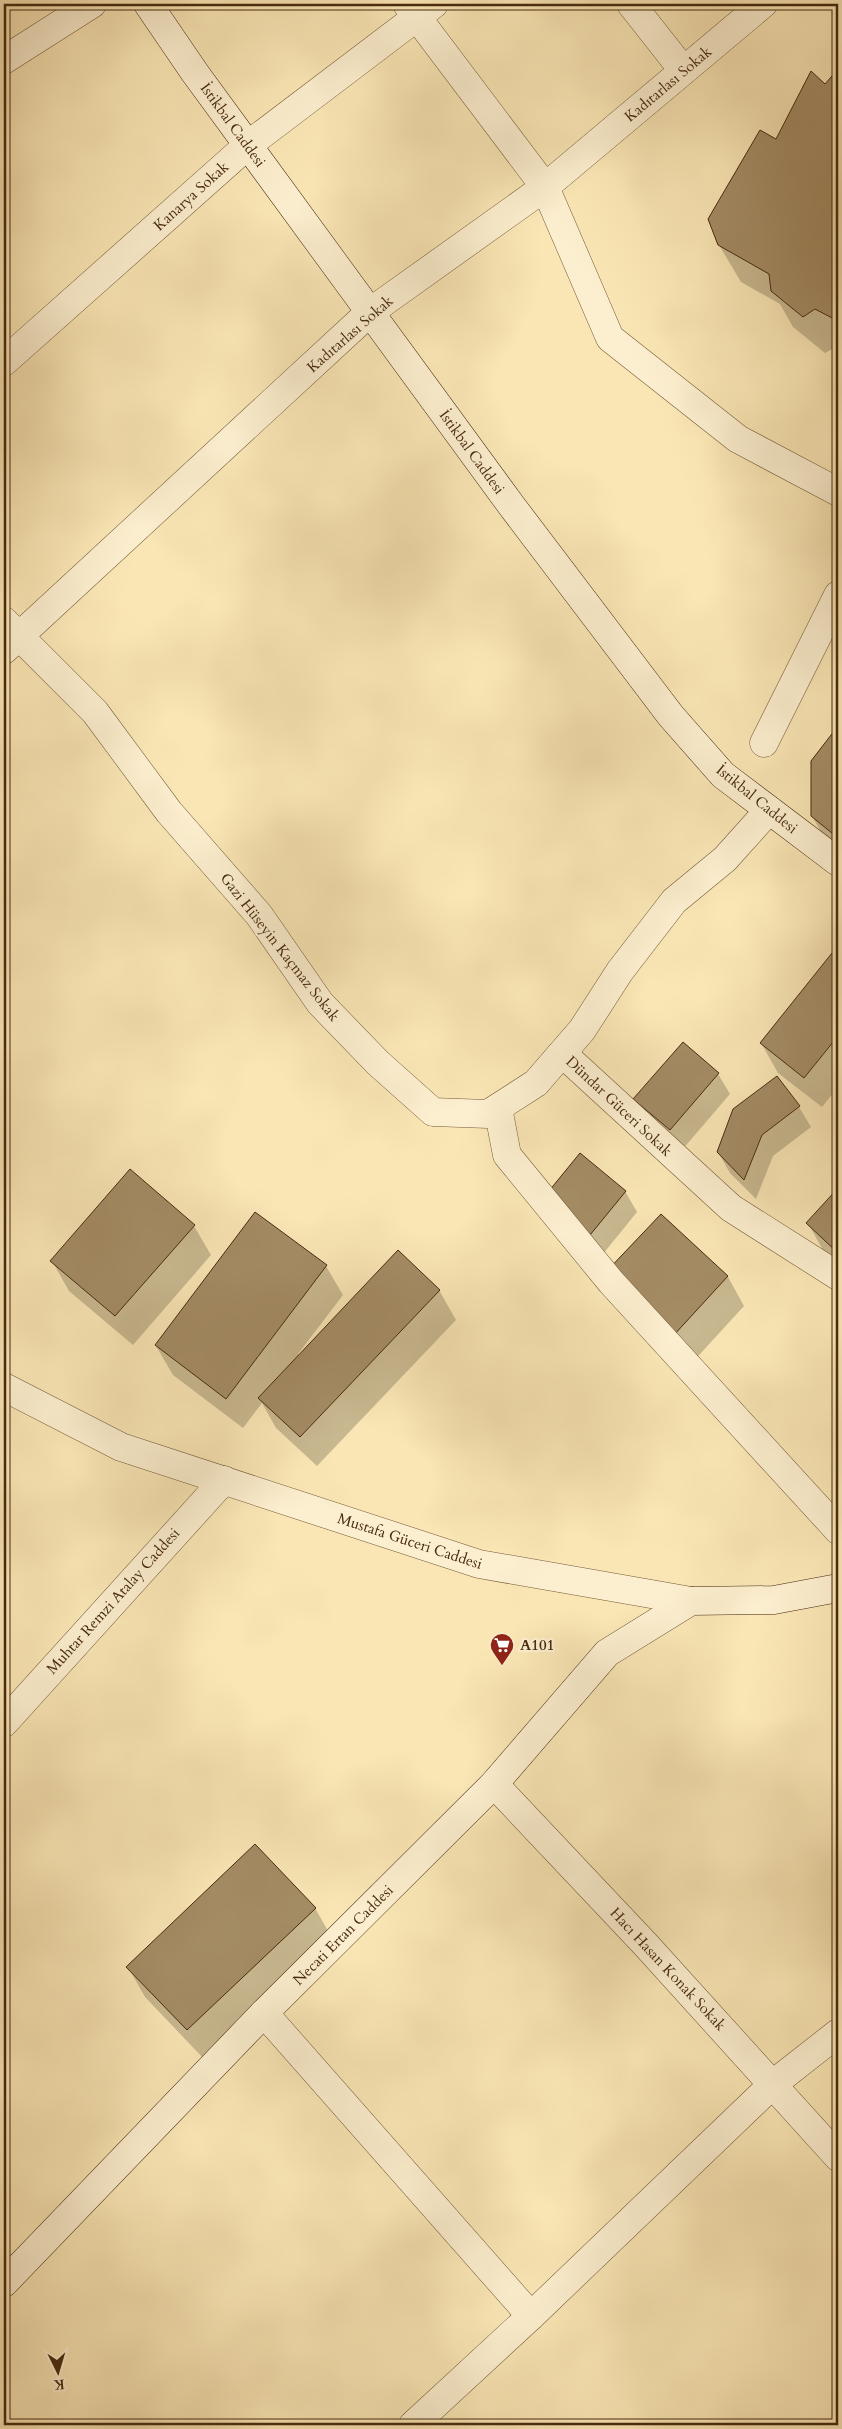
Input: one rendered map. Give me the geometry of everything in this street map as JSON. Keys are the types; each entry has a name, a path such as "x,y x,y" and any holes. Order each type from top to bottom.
{"street":[{"path":"4,60 92,4"},
{"name":"İstikbal Caddesi","path":"148,4 248,145 510,505 670,716 723,775 838,862"},
{"path":"631,4 683,70"},
{"name":"Kadıtarlası Sokak","path":"9,636 370,312 545,187 763,4"},
{"path":"419,8 545,187 610,338 738,439 838,492"},
{"name":"Kanarya Sokak","path":"4,362 248,145 419,8"},
{"path":"764,743 838,595"},
{"name":"Gazi Hüseyin Kaçmaz Sokak","path":"9,636 95,712 169,812 260,916 320,1002 378,1062 433,1112 488,1114 536,1083 562,1053"},
{"name":"Dündar Güceri Sokak","path":"769,810 724,859 674,901 620,971 582,1030 562,1053 730,1208 838,1276"},
{"path":"498,1108 507,1155 611,1282 838,1530"},
{"name":"Mustafa Güceri Caddesi","path":"4,1387 121,1447 479,1564 691,1601 774,1600 838,1588"},
{"name":"Muhtar Remzi Atalay Caddesi","path":"4,1723 224,1480"},
{"name":"Necati Ertan Caddesi","path":"4,2283 264,2013 494,1784 608,1653 691,1601"},
{"name":"Hacı Hasan Konak Sokak","path":"494,1784 773,2084 838,2157"},
{"path":"264,2013 531,2316"},
{"path":"412,2425 531,2316 773,2084 838,2033"}],"building":[{"path":"838,69 838,317 836,320 815,309 803,317 771,291 769,274 718,245 708,219 760,130 776,139 811,71 825,84"},
{"path":"838,726 838,838 811,816 811,761"},
{"path":"832,953 838,961 838,1036 804,1078 760,1043"},
{"path":"683,1042 719,1073 670,1130 633,1099"},
{"path":"777,1076 800,1106 762,1135 744,1180 717,1152 733,1109"},
{"path":"580,1153 626,1191 590,1235 544,1197"},
{"path":"130,1169 195,1225 115,1316 50,1261"},
{"path":"838,1188 838,1253 806,1223"},
{"path":"255,1212 327,1265 226,1399 155,1345"},
{"path":"661,1214 728,1276 673,1336 605,1273"},
{"path":"398,1250 440,1290 300,1437 258,1398"},
{"path":"255,1844 316,1908 187,2030 126,1967"}],"place":[{"name":"A101","path":"502,1666"}]}
